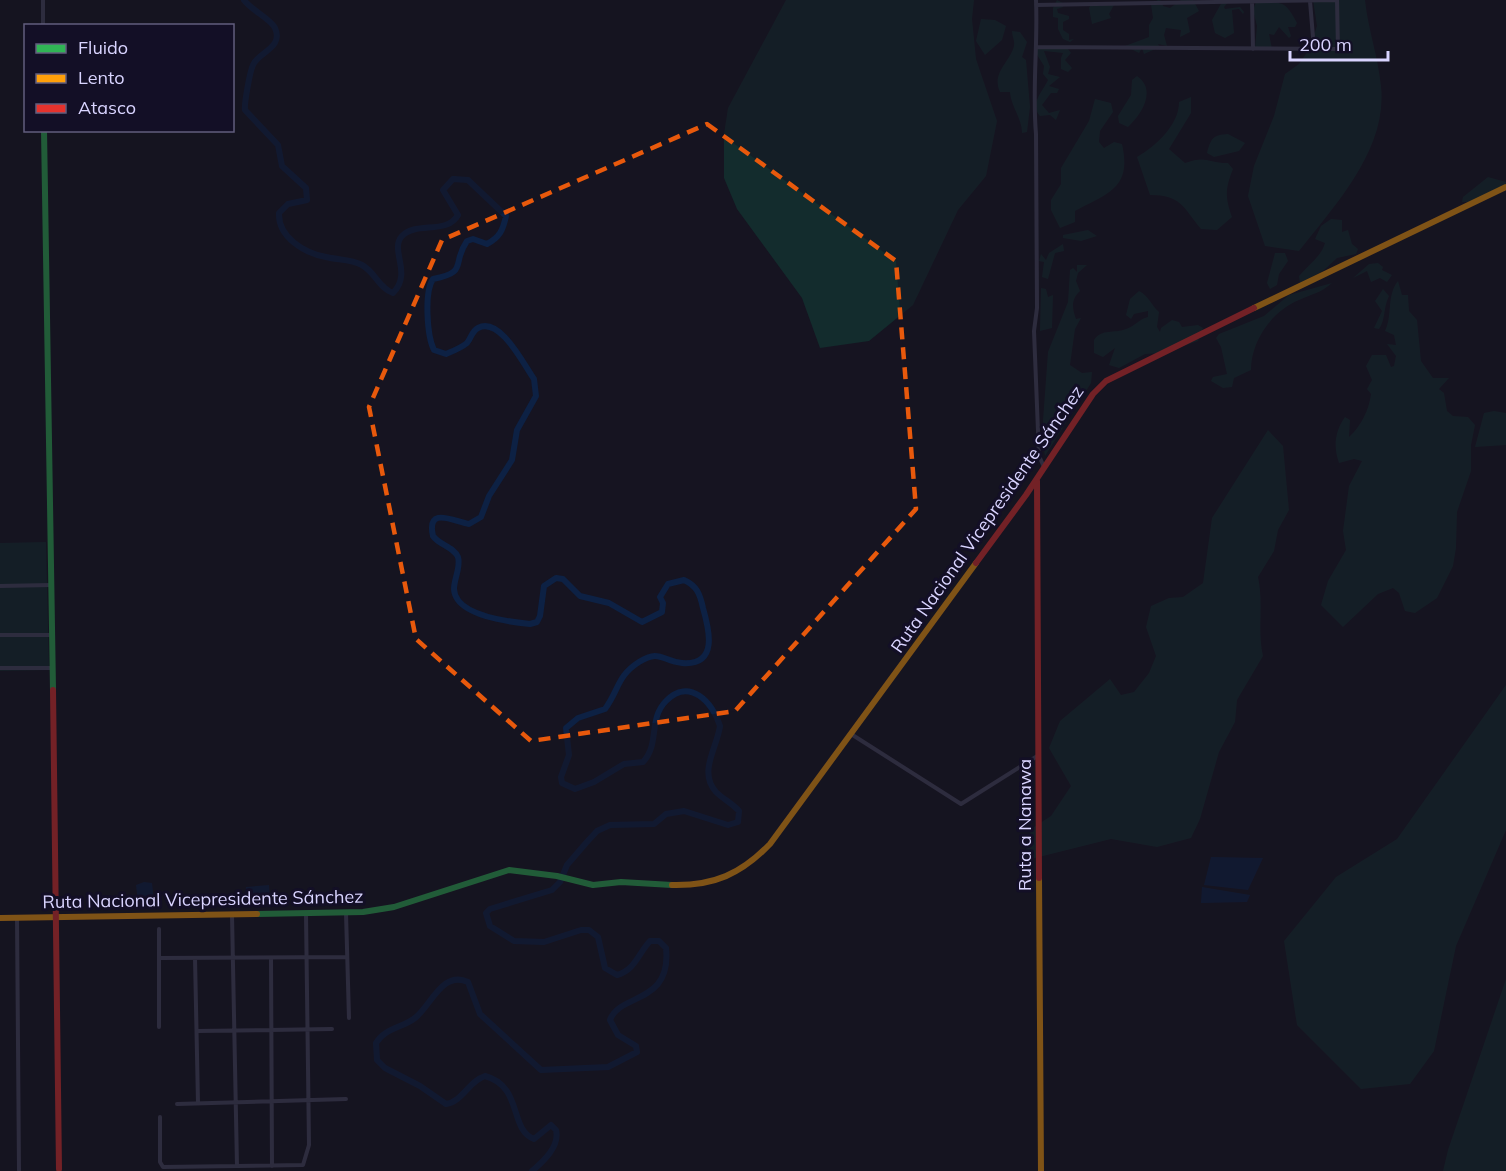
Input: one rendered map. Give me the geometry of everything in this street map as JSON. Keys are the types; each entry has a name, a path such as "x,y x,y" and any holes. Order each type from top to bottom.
{"street":[{"path":"43,0 44,24"},
{"path":"1037,47 1338,49 1337,0 1036,2 1037,47 1034,107 1037,308 1034,331 1039,456 1045,468"},
{"path":"1252,1 1253,49"},
{"path":"1310,1 1314,49"},
{"path":"44,132 45,348 52,635 59,1169"},
{"name":"Ruta Nacional Vicepresidente Sánchez","path":"0,918 346,913 394,906 509,870 557,876 593,885 611,885 621,882 707,884 722,881 747,869 770,844 1026,495 1093,394 1115,376 1506,187"},
{"name":"Ruta a Nanawa","path":"1037,479 1041,1171"},
{"path":"1026,495 1032,494 1037,498"},
{"path":"0,586 51,585"},
{"path":"0,635 52,635"},
{"path":"0,668 51,668"},
{"path":"851,734 961,804 1039,755"},
{"path":"346,913 349,1018"},
{"path":"160,1117 160,1162 163,1167 303,1165 309,1145 306,914"},
{"path":"232,915 237,1166"},
{"path":"17,917 19,1170"},
{"path":"159,929 159,1027"},
{"path":"160,958 347,957"},
{"path":"195,958 198,1103"},
{"path":"271,958 272,1166"},
{"path":"197,1031 332,1029"},
{"path":"177,1104 346,1099"}],"highlighted area":[{"path":"707,124 896,261 916,509 735,711 531,741 416,639 369,407 442,240"}],"green space":[{"path":"786,0 974,0 972,19 976,59 997,121 986,176 958,210 913,305 869,341 820,348 802,298 737,209 724,178 724,134 728,108"},
{"path":"1057,0 1063,3 1063,7 1057,9 1058,13 1069,16 1069,19 1063,22 1063,30 1069,34 1069,40 1074,39 1070,42 1063,39 1058,29 1058,18 1053,17 1053,8"},
{"path":"1158,0 1162,1 1163,6 1170,8 1181,0 1193,0 1199,11 1187,18 1190,32 1180,37 1181,30 1166,28 1164,35 1167,46 1158,44 1160,47 1144,54 1142,48 1139,53 1125,46 1149,37 1149,25 1153,18 1151,4"},
{"path":"1223,0 1230,0 1224,7 1225,9 1240,7 1244,12 1243,14 1239,9 1232,10 1234,33 1225,38 1215,33 1212,20"},
{"path":"1313,0 1365,0 1380,75 1381,109 1368,154 1356,175 1299,251 1265,246 1248,196 1254,166 1274,116 1285,74 1299,64 1310,48 1317,26"},
{"path":"1092,2 1100,6 1110,3 1114,5 1109,14 1111,18 1092,24 1089,8"},
{"path":"1256,2 1272,2 1286,6 1297,23 1295,27 1288,27 1291,36 1289,38 1279,27 1274,35 1269,34 1272,49 1255,47 1257,26 1253,10"},
{"path":"981,19 995,20 1006,26 1002,40 985,55 976,41"},
{"path":"1012,31 1020,32 1027,42 1022,57 1026,60 1030,107 1027,132 1022,133 1010,92 1000,92 998,85 999,73 1014,46"},
{"path":"1037,47 1068,49 1071,53 1065,60 1072,68 1068,72 1061,69 1063,53 1044,51 1050,67 1048,74 1060,77 1049,86 1059,89 1057,93 1051,93 1042,105 1049,113 1060,110 1056,120 1050,115 1040,116 1037,111 1036,102 1048,80 1043,74 1044,66 1036,53"},
{"path":"1137,76 1143,82 1147,95 1138,116 1128,127 1119,123 1118,116 1131,95 1132,80"},
{"path":"1191,97 1191,113 1169,149 1185,163 1207,160 1228,163 1233,169 1227,193 1232,217 1217,230 1201,229 1175,200 1150,195 1137,157 1152,147 1171,127 1179,102"},
{"path":"1095,99 1111,103 1113,112 1100,131 1099,142 1104,148 1114,142 1122,144 1124,170 1115,187 1075,211 1075,222 1060,228 1051,210 1051,200 1061,184 1061,168 1089,121"},
{"path":"1228,134 1245,143 1239,151 1214,157 1207,153 1213,138"},
{"path":"1488,177 1506,182 1506,187 1469,202 1462,202 1463,197"},
{"path":"1331,219 1342,220 1342,232 1348,230 1352,244 1358,249 1356,254 1337,258 1323,271 1300,283 1299,276 1317,257 1325,243 1315,239 1321,226"},
{"path":"1088,230 1097,236 1081,241 1063,238 1063,235"},
{"path":"1063,244 1064,251 1055,253 1048,279 1042,277 1044,262 1039,261 1041,254 1046,260 1049,253"},
{"path":"1275,253 1285,253 1288,261 1279,274 1277,285 1270,289 1267,283"},
{"path":"1378,263 1383,267 1382,270 1392,275 1387,282 1380,278 1371,282 1367,271 1353,278 1369,264"},
{"path":"1077,265 1087,265 1078,273 1076,281 1080,291 1075,297 1073,307 1076,319 1081,318 1075,329 1070,365 1082,373 1092,372 1091,383 1045,456 1042,434 1048,352 1068,302 1070,270 1073,268 1077,272"},
{"path":"1398,281 1402,295 1408,295 1409,311 1417,320 1421,361 1433,378 1449,378 1439,389 1444,393 1447,411 1453,416 1468,417 1475,425 1471,445 1471,471 1457,512 1453,566 1437,598 1415,613 1405,611 1399,593 1393,588 1378,594 1343,627 1321,605 1328,581 1346,550 1343,531 1349,486 1362,461 1354,459 1339,463 1336,439 1345,417 1350,420 1349,437 1361,423 1366,412 1371,394 1367,389 1372,380 1366,366 1372,355 1386,355 1391,367 1394,366 1396,356 1387,344 1396,345 1394,335 1385,331 1392,293"},
{"path":"1332,283 1289,305 1272,319 1259,338 1251,370 1234,378 1232,387 1223,388 1211,381 1213,377 1227,374 1221,347 1216,338 1219,334 1264,316 1289,295"},
{"path":"1041,288 1046,289 1048,297 1053,295 1052,328 1040,331"},
{"path":"1383,289 1389,296 1379,329 1374,328 1382,311 1375,301"},
{"path":"1139,291 1159,312 1157,327 1160,332 1161,328 1172,320 1179,322 1182,327 1198,325 1203,328 1198,341 1162,353 1145,354 1119,368 1109,365 1115,348 1103,357 1094,353 1094,340 1101,334 1126,329 1148,317 1148,311 1134,314 1131,319 1126,315 1130,299"},
{"path":"1494,411 1506,413 1506,445 1475,447 1484,413"},
{"path":"1268,430 1283,446 1289,510 1278,530 1274,551 1258,577 1263,656 1237,700 1235,722 1219,752 1200,819 1191,838 1157,847 1111,839 1023,861 1031,829 1051,816 1071,786 1049,748 1060,721 1110,679 1121,695 1134,692 1149,673 1156,656 1146,627 1151,606 1169,598 1183,597 1203,583 1212,518"},
{"path":"46,542 49,670 0,671 0,543"},
{"path":"1506,685 1506,830 1456,946 1434,1051 1410,1084 1361,1089 1297,1025 1284,941 1336,877 1397,839"},
{"path":"1506,979 1506,1171 1443,1171 1448,1150"}],"water":[{"path":"1211,857 1263,858 1248,890 1204,885"},
{"path":"144,882 152,883 154,901 138,902 136,885"},
{"path":"269,885 270,899 245,898 246,887"},
{"path":"1202,887 1250,895 1247,902 1201,903"}],"waterway":[{"path":"244,0 273,25 277,35 273,45 253,65 247,88 245,110 278,145 282,166 306,188 307,200 288,204 279,213 283,229 301,248 318,255 358,263 370,272 384,288 393,293 401,278 398,248 402,236 415,229 447,225 458,215 443,190 453,179 468,180 506,216 504,225 495,239 487,244 473,239 467,241 455,270 433,279 428,294 428,325 434,350 446,354 467,343 478,328 486,326 495,329 511,344 534,379 536,396 517,430 512,460 489,496 481,517 469,524 443,518 434,521 433,536 458,557 459,565 454,589 463,606 497,619 530,624 537,622 544,586 556,578 563,579 580,596 609,603 642,622 662,612 663,603 660,597 668,584 684,580 692,585 701,599 709,635 709,644 702,659 682,663 652,656 632,667 622,678 605,709 578,718 566,728 569,755 561,777 562,783 575,789 594,782 624,764 643,762 651,747 655,723 661,708 675,694 683,691 691,692 706,701 717,717 720,726 710,760 709,776 716,792 739,811 738,822 728,825 684,811 666,814 654,824 610,825 597,831 586,843 567,865 560,882 552,890 490,909 486,913 490,926 514,941 544,942 581,930 589,930 598,937 605,968 617,975 632,965 650,941 659,941 666,948 666,966 661,980 653,989 615,1011 610,1020 618,1035 636,1046 637,1052 608,1067 541,1070 480,1014 468,982 459,980 444,985 421,1013 384,1034 376,1043 377,1060 385,1068 420,1086 446,1104 457,1099 474,1082 485,1076 497,1081 505,1089 526,1134 534,1139 551,1125 556,1130 556,1142 546,1158 532,1171"}],"traffic: fast":[{"path":"44,132 53,690"},
{"path":"257,914 363,912 394,907 509,870 557,876 593,885 621,882 672,885"}],"traffic: slow":[{"path":"1254,308 1506,187"},
{"path":"672,885 701,883 726,876 748,863 770,844 976,563"},
{"path":"1039,878 1041,1171"},
{"path":"0,918 257,914"}],"traffic: jam":[{"path":"976,563 1026,495 1093,394 1106,381 1254,308"},
{"path":"1037,481 1039,878"},
{"path":"53,690 59,1169"}]}
